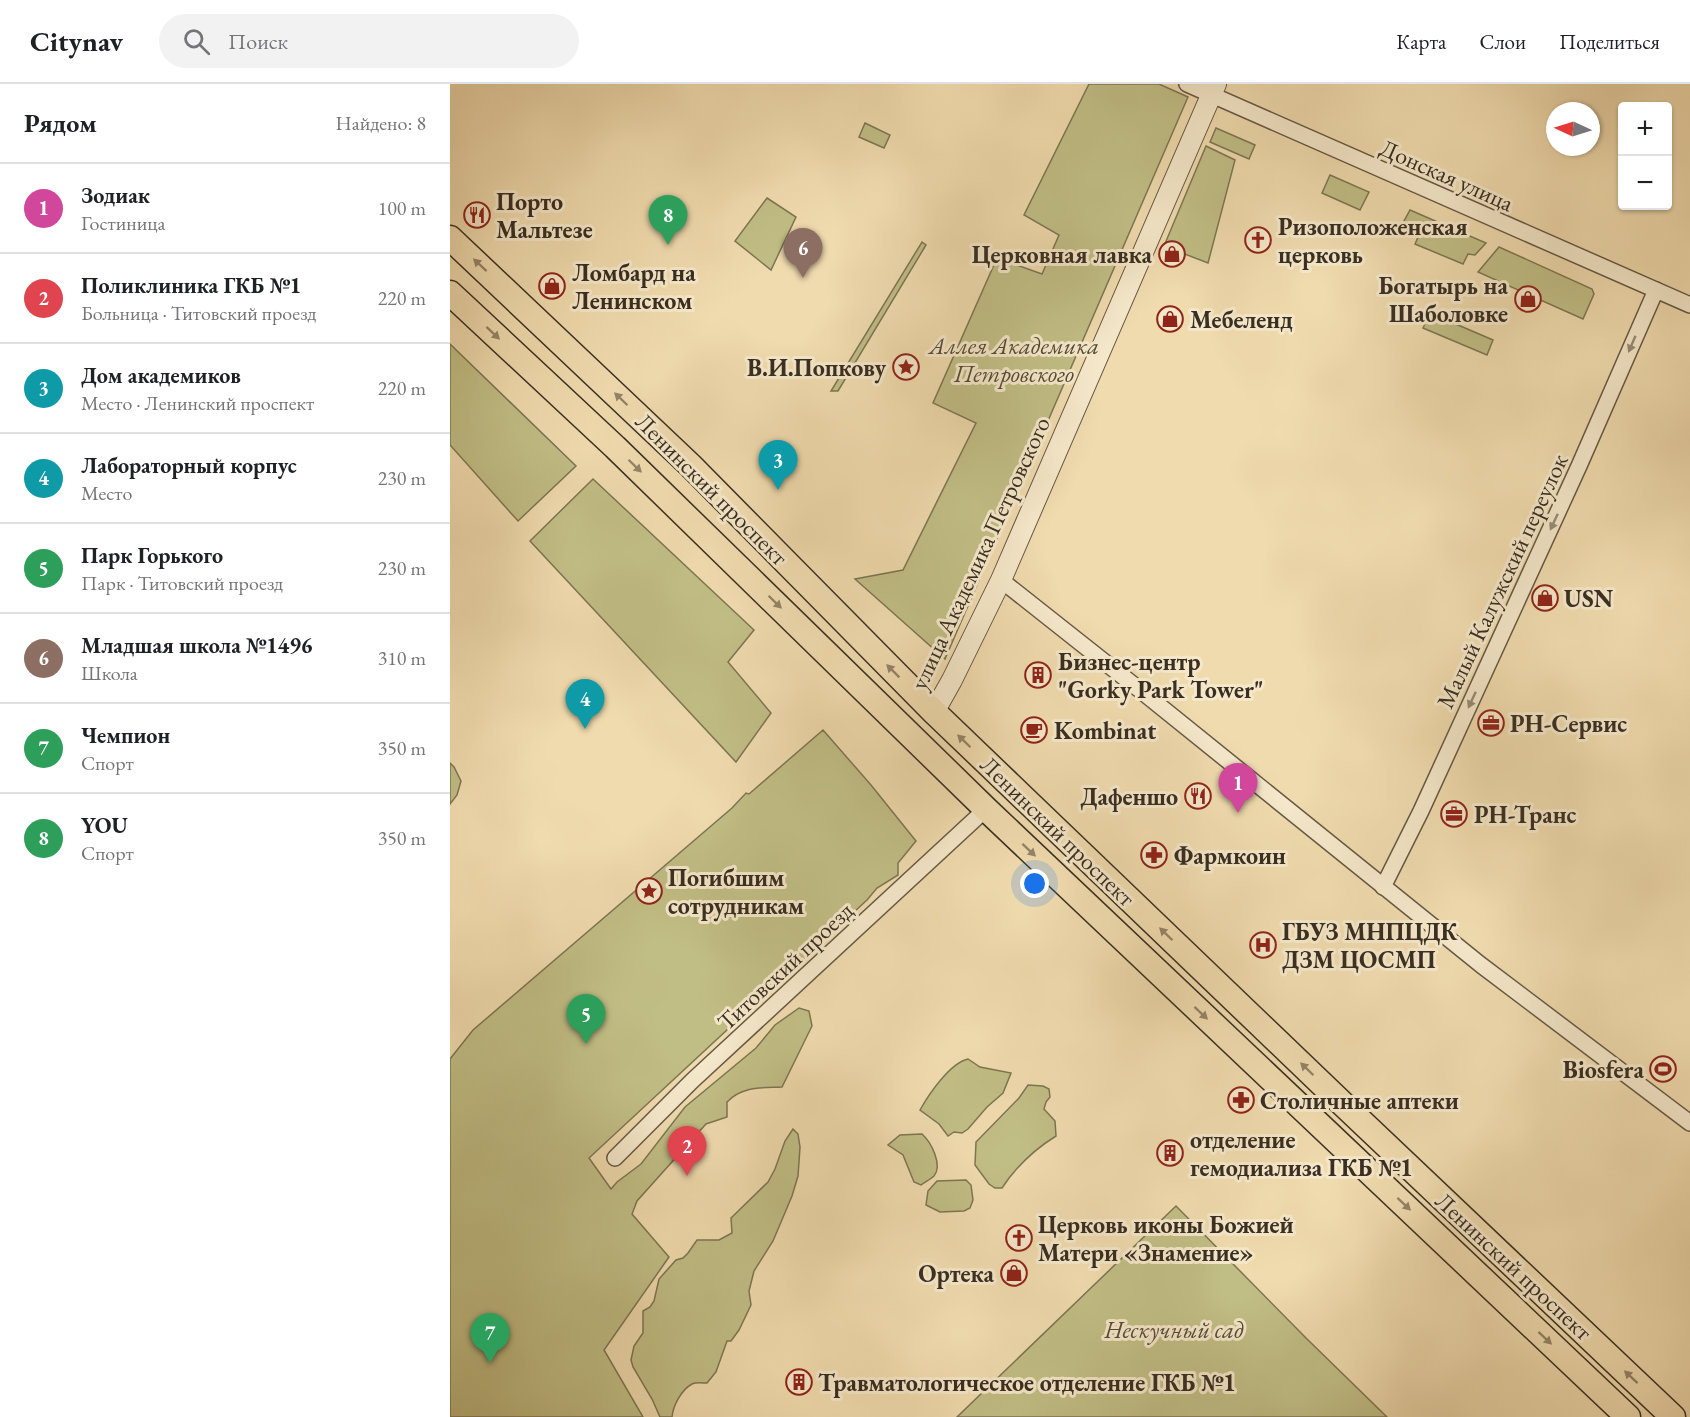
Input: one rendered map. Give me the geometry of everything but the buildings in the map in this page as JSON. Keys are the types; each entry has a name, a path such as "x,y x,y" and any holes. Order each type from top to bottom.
{"main road":[{"name":"Ленинский проспект","path":"450,238 690,465 934,712 1673,1417"},
{"name":"Ленинский проспект","path":"450,292 615,447 986,809 1628,1417"}],"street":[{"name":"Донская улица","path":"1187,84 1214,89 1690,305"},
{"name":"улица Академика Петровского","path":"934,712 1001,580 1214,89"},
{"name":"Малый Калужский переулок","path":"1383,887 1421,811 1579,466 1656,290"},
{"path":"1001,580 1480,965 1690,1123"},
{"name":"Титовский проезд","path":"615,1158 692,1082 986,809"}],"green space":[{"name":"Аллея Академика Петровского","path":"1089,84 1159,84 1188,97 945,659 855,579 903,570 976,423 933,403 997,258 1042,274 1059,235 1024,215"},
{"path":"865,123 890,135 884,148 859,137"},
{"path":"1216,128 1255,145 1249,159 1210,142"},
{"path":"1206,146 1235,160 1208,263 1164,246"},
{"path":"1330,175 1369,192 1360,210 1322,193"},
{"path":"767,198 796,217 771,270 735,241"},
{"path":"1410,210 1486,243 1475,255 1468,254 1463,264 1415,244 1419,235 1416,229 1403,223"},
{"path":"922,242 926,245 838,391 831,391"},
{"path":"1499,247 1592,289 1594,294 1583,319 1478,272"},
{"path":"1430,313 1493,340 1487,355 1423,328"},
{"path":"450,344 576,466 518,521 450,445"},
{"path":"593,479 754,630 728,662 771,713 736,762 530,541"},
{"path":"823,730 916,841 898,863 898,875 877,888 867,900 589,1158 611,1189 641,1164 685,1107 756,1048 775,1025 799,1008 809,1011 812,1026 782,1087 745,1090 733,1097 727,1102 727,1117 706,1124 637,1201 632,1214 669,1257 604,1350 643,1417 450,1417 450,1059 473,1030 732,808 746,793 749,794"},
{"path":"450,763 461,781 457,795 450,804"},
{"path":"968,1059 980,1067 1011,1073 1003,1093 968,1129 948,1136 939,1124 920,1110 947,1073 954,1066"},
{"path":"1028,1085 1043,1086 1049,1089 1050,1097 1044,1109 1055,1121 1056,1136 1026,1159 1002,1188 995,1188 989,1184 975,1165 976,1142 1019,1098"},
{"path":"793,1129 798,1134 800,1147 798,1176 773,1241 754,1271 749,1291 751,1305 739,1330 731,1341 727,1341 716,1372 707,1383 694,1383 684,1390 676,1403 672,1417 660,1417 631,1360 634,1346 643,1333 643,1311 654,1301 659,1279 676,1260 688,1253 697,1240 719,1240 732,1233 731,1218 768,1182 785,1141"},
{"path":"922,1134 932,1148 937,1166 934,1176 921,1185 914,1182 903,1155 888,1145 900,1135"},
{"path":"966,1180 971,1185 973,1200 970,1208 964,1211 940,1212 926,1205 928,1191 937,1181"},
{"name":"Нескучный сад","path":"1176,1206 1387,1417 957,1417"}],"place":[{"name":"Порто Мальтезе","path":"477,215"},
{"name":"Ризоположенская церковь","path":"1258,240"},
{"name":"YOU","path":"668,245"},
{"name":"Церковная лавка","path":"1172,254"},
{"name":"Младшая школа №1496","path":"803,278"},
{"name":"Ломбард на Ленинском","path":"552,286"},
{"name":"Богатырь на Шаболовке","path":"1528,299"},
{"name":"Мебеленд","path":"1170,319"},
{"name":"В.И.Попкову","path":"906,367"},
{"name":"Дом академиков","path":"778,490"},
{"name":"USN","path":"1545,598"},
{"name":"Бизнес-центр \"Gorky Park Tower\"","path":"1038,675"},
{"name":"РН-Сервис","path":"1491,723"},
{"name":"Лабораторный корпус","path":"585,729"},
{"name":"Kombinat","path":"1034,730"},
{"name":"Дафеншо","path":"1198,796"},
{"name":"Зодиак","path":"1238,813"},
{"name":"РН-Транс","path":"1454,814"},
{"name":"Фармкоин","path":"1154,855"},
{"name":"Погибшим сотрудникам","path":"649,891"},
{"name":"ГБУЗ МНПЦДК ДЗМ ЦОСМП","path":"1263,945"},
{"name":"Парк Горького","path":"586,1044"},
{"name":"Biosfera","path":"1663,1069"},
{"name":"Столичные аптеки","path":"1241,1100"},
{"name":"отделение гемодиализа ГКБ №1","path":"1170,1153"},
{"name":"Поликлиника ГКБ №1","path":"687,1176"},
{"name":"Церковь иконы Божией Матери «Знамение»","path":"1019,1238"},
{"name":"Ортека","path":"1014,1273"},
{"name":"Чемпион","path":"490,1363"},
{"name":"Травматологическое отделение ГКБ №1","path":"799,1382"}]}
